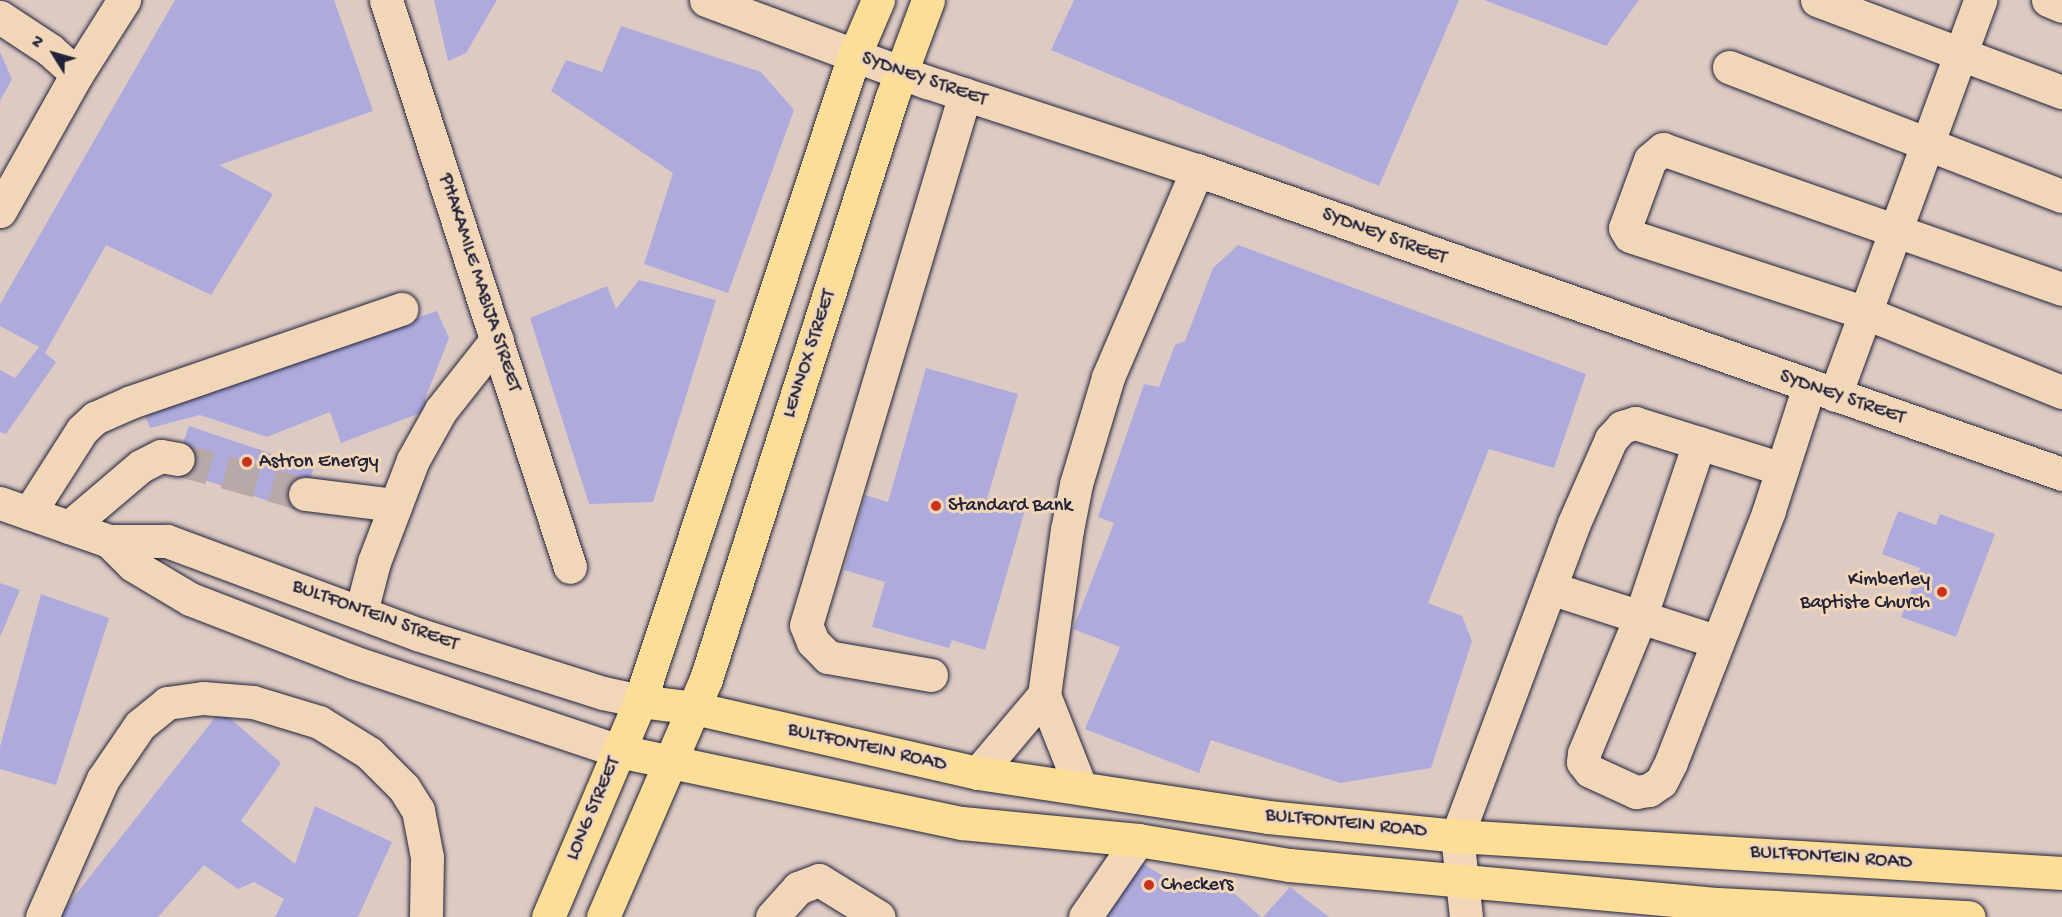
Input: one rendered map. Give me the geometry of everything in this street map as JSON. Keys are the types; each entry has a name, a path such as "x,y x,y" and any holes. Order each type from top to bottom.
{"highway":[{"path":"640,701 854,56 878,0"},
{"name":"LENNOX STREET","path":"694,708 901,71 928,0"},
{"name":"BULTFONTEIN ROAD","path":"640,701 694,708 978,773 1080,786 1268,817 1456,836 2062,873"},
{"name":"LONG STREET","path":"548,917 640,701"},
{"path":"603,917 694,708"},
{"path":"619,751 671,764 962,822 1138,840 1289,865 1718,904 1969,917"}],"street":[{"path":"0,211 76,74 124,0"},
{"name":"PHAKAMILE MABIJA STREET","path":"386,0 570,567"},
{"name":"SYDNEY STREET","path":"706,0 854,56 1197,170 2062,474"},
{"path":"1817,0 1960,56 2062,92"},
{"path":"1699,443 1640,618 1583,762 1590,771 1636,792 1649,790 1661,782 1718,642 1782,469 1866,313 1980,0"},
{"path":"2048,0 2062,6"},
{"path":"0,17 50,50 76,74"},
{"path":"1729,67 2062,196"},
{"path":"931,675 828,657 813,642 806,625 965,94"},
{"path":"2062,289 1664,148 1653,154 1625,228 1630,236 1866,313 2062,392"},
{"path":"1080,786 1044,694 1066,530 1090,430 1132,316 1197,170"},
{"path":"14,508 81,430 95,418 131,402 400,309"},
{"path":"360,612 395,505 413,460 441,410 497,339"},
{"path":"1466,917 1459,881 1456,836 1550,588 1611,438 1622,427 1635,423 1782,469"},
{"path":"69,527 141,466 161,456 178,459"},
{"path":"305,494 395,505"},
{"name":"BULTFONTEIN STREET","path":"14,508 109,541 167,541 439,641 640,701"},
{"name":"BULTFONTEIN STREET","path":"109,541 133,565 190,599 354,662 619,751"},
{"path":"1550,588 1718,642"},
{"path":"978,773 1044,694"},
{"path":"42,917 103,779 140,725 167,703 203,698 254,702 319,722 369,753 404,788 418,810 427,857 426,917"},
{"path":"1086,917 1138,840"},
{"path":"772,917 798,888 819,879 879,917"}],"building":[{"path":"175,0 334,0 373,111 219,165 273,194 211,295 106,245 45,353 56,362 6,434 0,432 0,370 15,378 39,347 0,326 0,304"},
{"path":"434,0 497,0 466,53 448,61"},
{"path":"1074,0 1459,0 1379,186 1051,50"},
{"path":"1484,0 1639,0 1606,46"},
{"path":"621,26 761,72 794,110 728,293 644,264 673,173 551,91 566,60 602,72"},
{"path":"0,52 12,79 0,101"},
{"path":"1238,245 1586,374 1554,468 1489,449 1428,603 1462,616 1472,641 1431,768 1340,783 1211,740 1199,773 1085,729 1120,647 1073,629 1114,523 1098,517 1144,384 1159,387 1175,345 1185,341 1213,268"},
{"path":"639,280 716,300 653,502 589,504 530,318 607,286 616,309"},
{"path":"437,311 449,338 425,399 428,410 341,443 330,412 267,437 200,415 150,428 143,411"},
{"name":"Standard Bank","path":"926,368 1018,394 987,499 1025,510 985,650 952,640 949,648 872,627 885,582 844,570 865,495 888,502"},
{"path":"189,426 314,468 299,511 174,470"},
{"name":"Kimberley Baptiste Church","path":"1898,511 1936,525 1940,514 1995,534 1956,637 1901,617 1920,568 1882,554"},
{"path":"0,583 20,590 0,637"},
{"path":"41,594 109,618 56,785 0,769 0,747"},
{"path":"221,710 281,763 241,821 295,864 315,806 392,842 358,917 275,917 284,899 254,882 238,889 204,865 158,917 58,917"},
{"name":"Checkers","path":"1137,860 1188,891 1218,879 1261,917 1097,917"},
{"name":"Checkers","path":"1290,887 1329,917 1263,917"}],"tunnel":[{"path":"178,459 305,494"}],"place":[{"name":"Astron Energy","path":"247,462"},
{"name":"Standard Bank","path":"936,506"},
{"name":"Kimberley Baptiste Church","path":"1942,592"},
{"name":"Checkers","path":"1149,885"}]}
